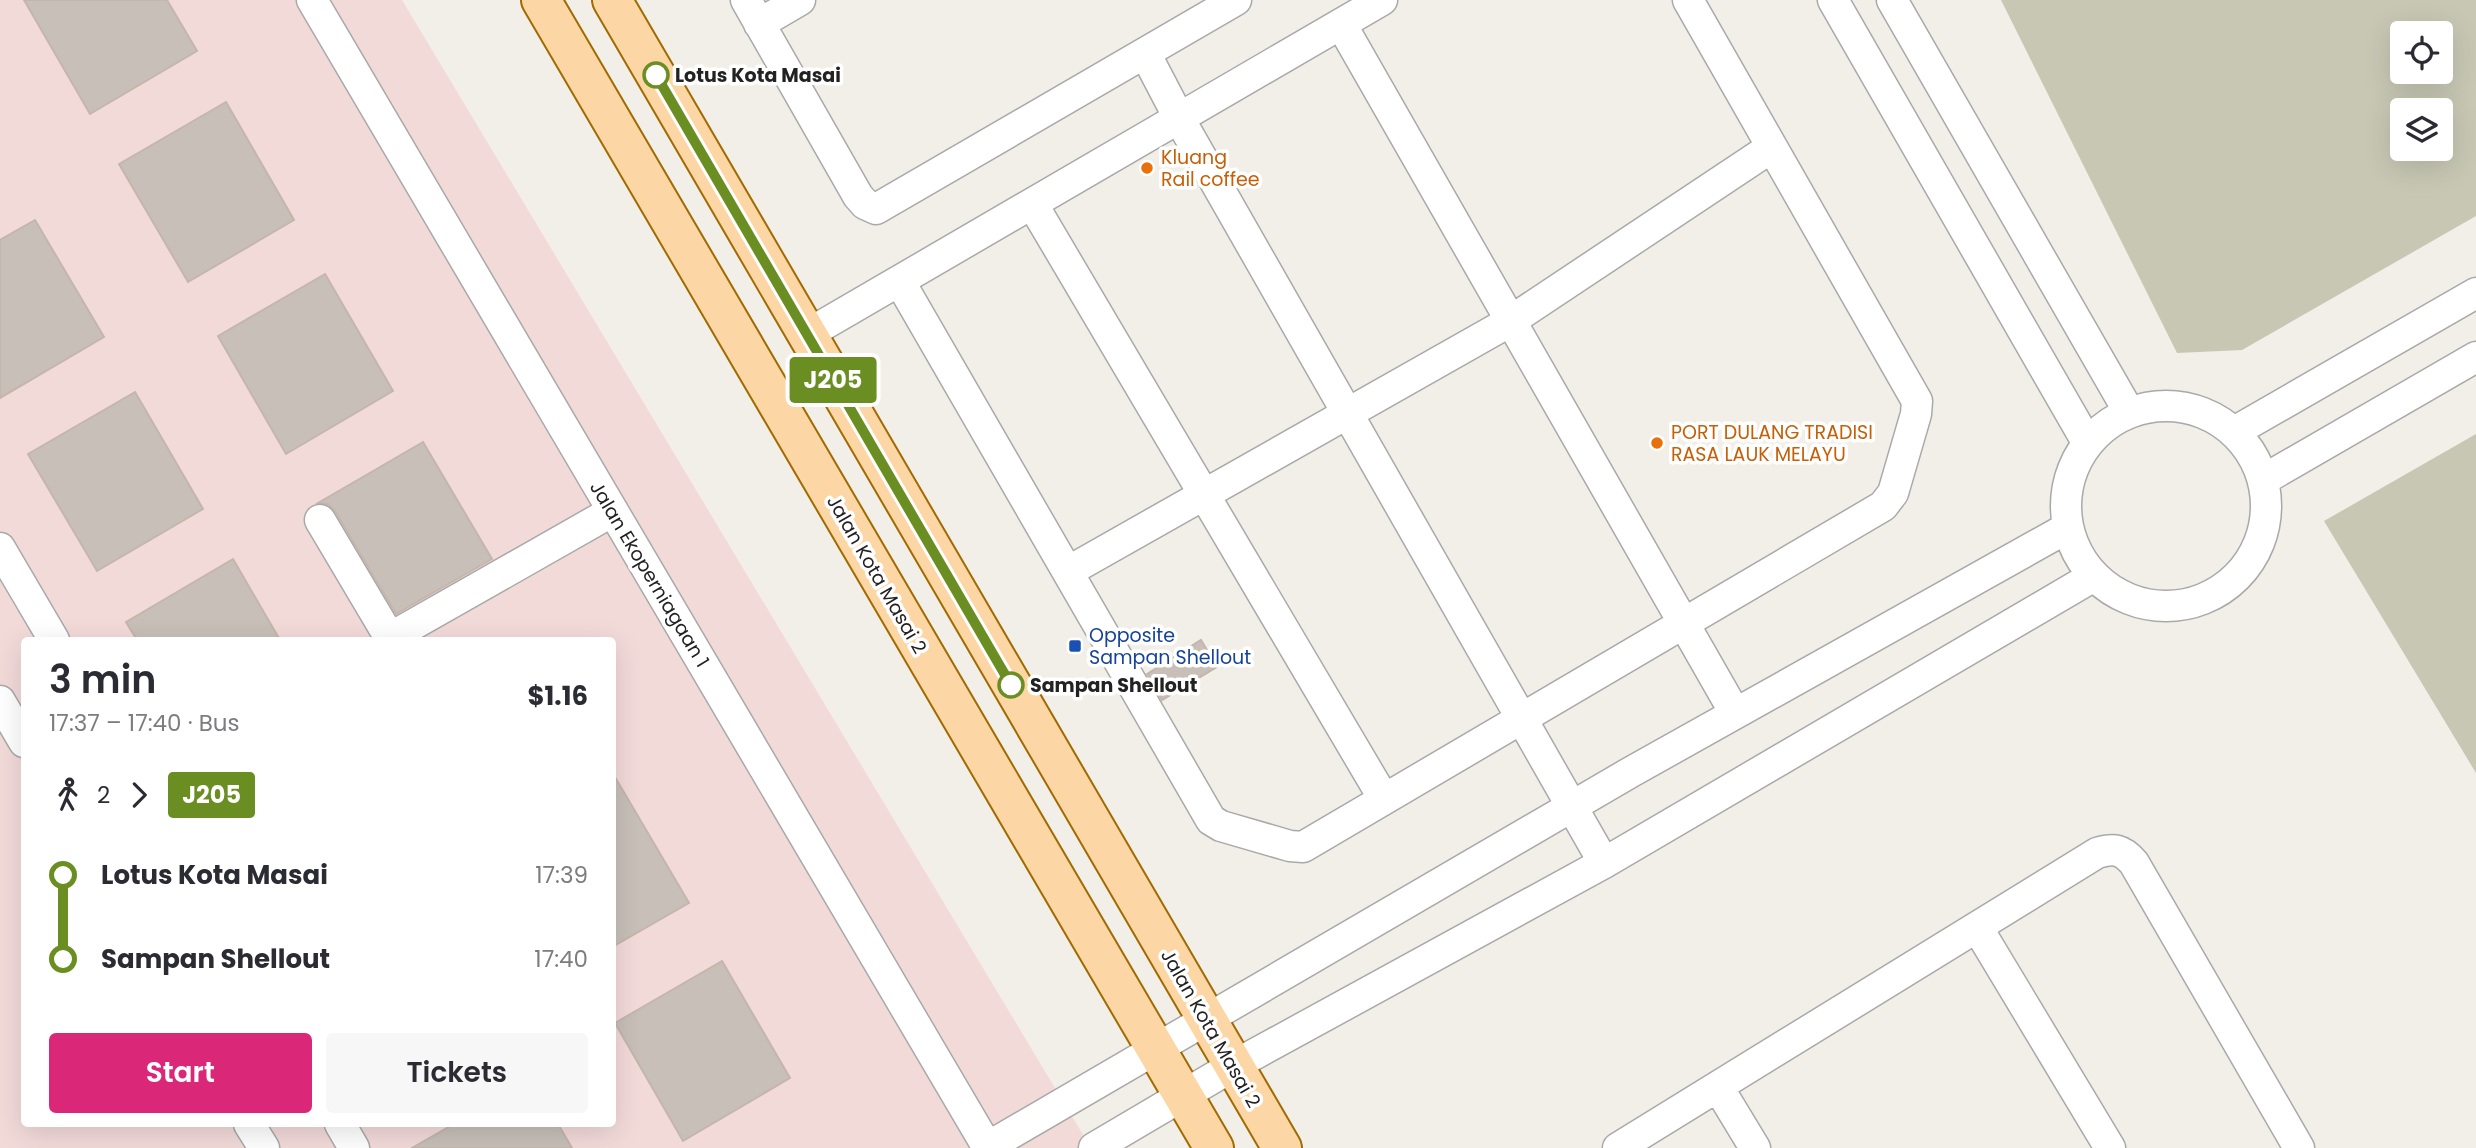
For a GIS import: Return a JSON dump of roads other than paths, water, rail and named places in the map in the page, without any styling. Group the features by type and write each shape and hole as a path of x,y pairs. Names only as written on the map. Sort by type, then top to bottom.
{"main road":[{"name":"Jalan Kota Masai 2","path":"541,0 1214,1148"},
{"name":"Jalan Kota Masai 2","path":"612,0 1282,1148"}],"street":[{"name":"Jalan Ekoperniagaan 1","path":"312,0 987,1148"},
{"path":"800,0 752,12 859,196 865,204 876,209 1236,0"},
{"path":"806,335 1180,120 1382,0"},
{"path":"901,282 1211,820 1221,826 1303,847 1887,503 1893,493 1918,408 1914,395 1688,0"},
{"path":"1833,0 2087,442"},
{"path":"1892,0 2129,412"},
{"path":"1341,24 1735,713"},
{"path":"1145,53 1180,120 1604,863"},
{"path":"1069,570 1509,322 1772,147"},
{"path":"1033,205 1384,799"},
{"path":"2234,432 2476,293"},
{"path":"2263,480 2476,357"},
{"path":"2166,405 2203,413 2234,432 2252,455 2263,480 2266,512 2259,545 2241,573 2216,593 2185,605 2152,606 2120,596 2094,576 2078,554 2067,528 2066,498 2072,468 2087,442 2106,425 2129,412 2166,405"},
{"path":"320,520 387,633 400,632 613,511"},
{"path":"987,1148 1572,806 2067,528"},
{"path":"0,548 52,637"},
{"path":"1094,1148 1233,1066 1604,863 2094,576"},
{"path":"0,701 21,737"},
{"path":"1618,1148 2097,853 2112,849 2124,852 2134,863 2299,1148"},
{"path":"1978,927 2110,1148"},
{"path":"1718,1087 1755,1148"},
{"path":"251,1127 264,1148"},
{"path":"342,1127 354,1148"}],"place":[{"name":"Lotus Kota Masai","path":"656,75"},
{"name":"Kluang Rail coffee","path":"1147,168"},
{"name":"PORT DULANG TRADISI RASA LAUK MELAYU","path":"1657,443"},
{"name":"Opposite Sampan Shellout","path":"1075,646"},
{"name":"Sampan Shellout","path":"1011,685"}]}
